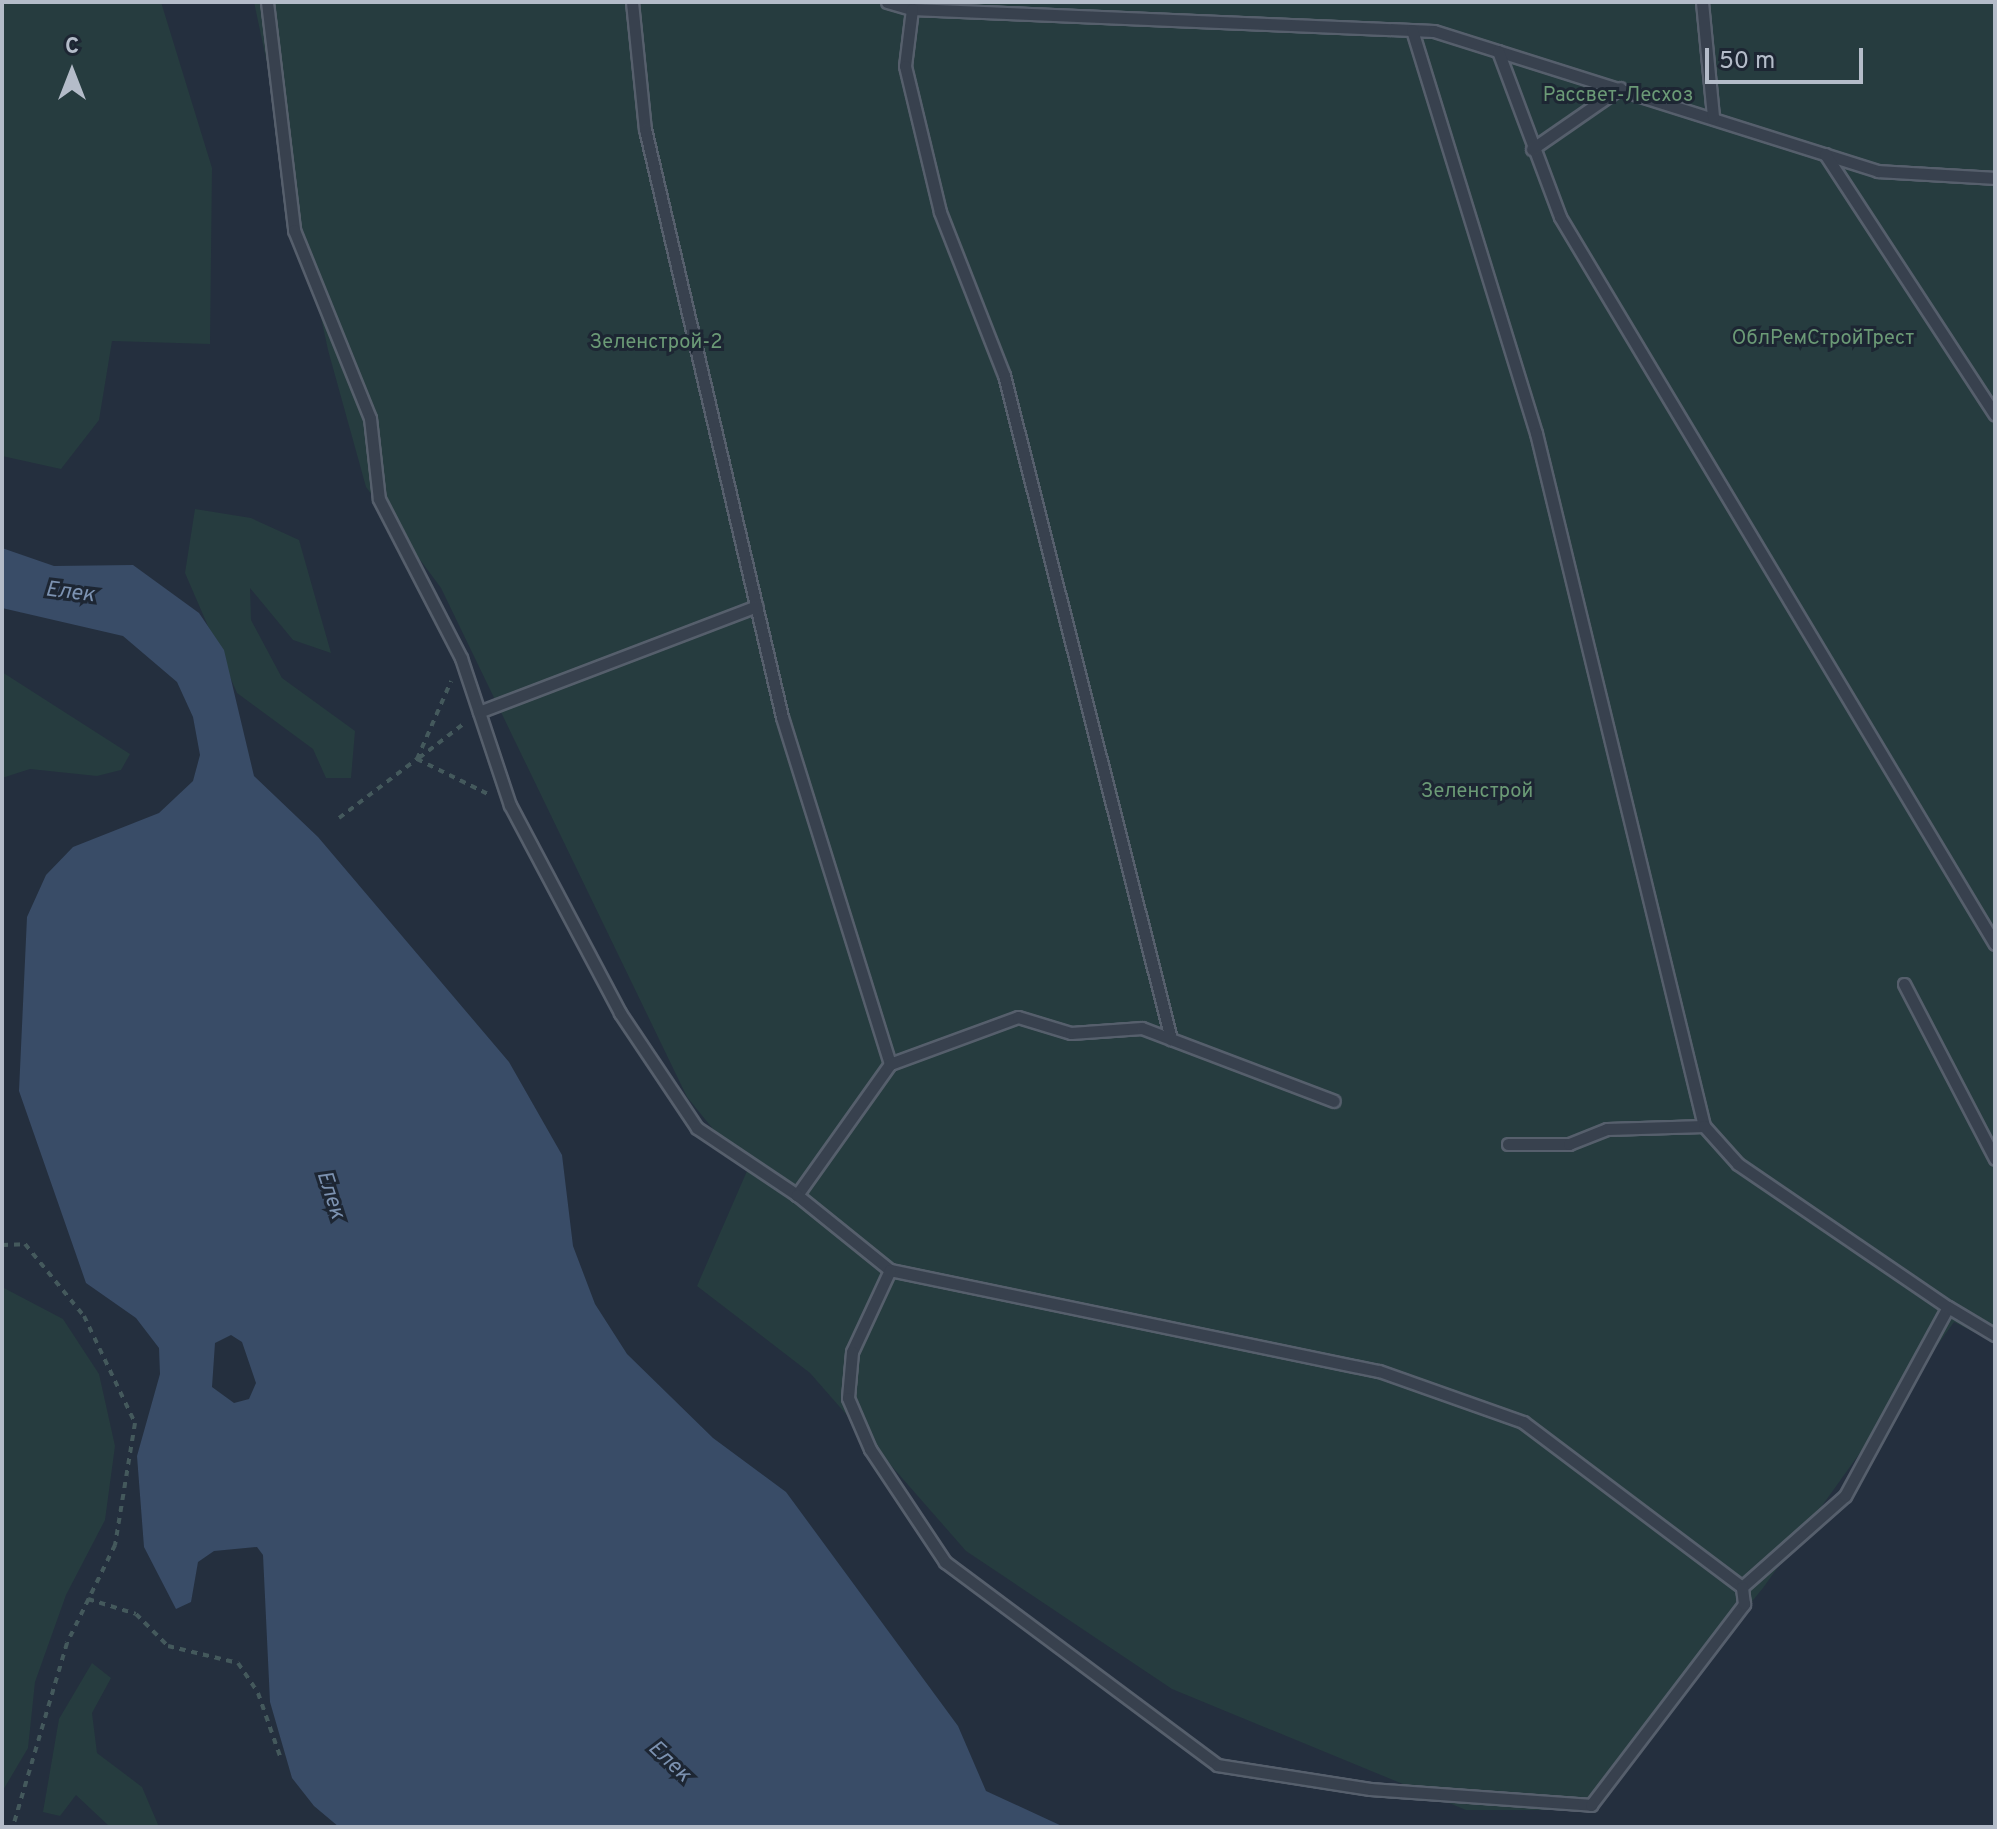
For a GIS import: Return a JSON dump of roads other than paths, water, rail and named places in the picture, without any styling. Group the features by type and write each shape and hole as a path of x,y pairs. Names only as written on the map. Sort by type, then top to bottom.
{"lane":[{"path":"267,2 294,230 370,418 379,499 461,658 510,805 620,1013 697,1128 797,1195 890,1270 1379,1371 1523,1422 1742,1587 1744,1604 1591,1805 1370,1789 1217,1765 945,1562 870,1449 848,1398 852,1352 890,1270"},
{"path":"632,2 645,129 782,717 890,1064"},
{"path":"887,2 912,9 1412,30 1498,51 1878,171 1995,178"},
{"path":"1702,2 1713,117"},
{"path":"912,9 905,66 940,212 1004,375 1171,1039"},
{"path":"1412,30 1536,433 1704,1126 1738,1164 1948,1307 1995,1335"},
{"path":"1498,51 1532,149 1560,217 1995,944"},
{"path":"1532,149 1620,88"},
{"path":"1825,154 1995,415"},
{"path":"479,712 756,606"},
{"path":"1904,984 1995,1159"},
{"path":"797,1195 890,1064 1018,1017 1071,1033 1142,1028 1334,1101"},
{"path":"1508,1144 1569,1144 1607,1129 1704,1126"},
{"path":"1742,1587 1845,1496 1948,1307"}],"water":[{"name":"Елек","path":"2,548 54,566 133,565 199,613 224,650 254,776 318,837 509,1062 562,1155 573,1246 595,1304 627,1354 713,1438 786,1492 958,1726 986,1791 1064,1827 339,1827 314,1806 292,1778 270,1702 263,1555 257,1547 214,1551 198,1562 191,1602 176,1609 144,1547 137,1456 160,1374 159,1348 136,1318 86,1283 19,1091 27,917 46,875 73,847 159,813 193,781 200,755 193,717 177,682 123,636 2,608","holes":["231,1335 242,1342 256,1383 249,1399 234,1403 212,1387 215,1343"]}],"park label":[{"name":"Рассвет-Лесхоз","path":"1618,96"},
{"name":"ОблРемСтройТрест","path":"1823,339"},
{"name":"Зеленстрой-2","path":"656,343"},
{"name":"Зеленстрой","path":"1477,792"}]}
